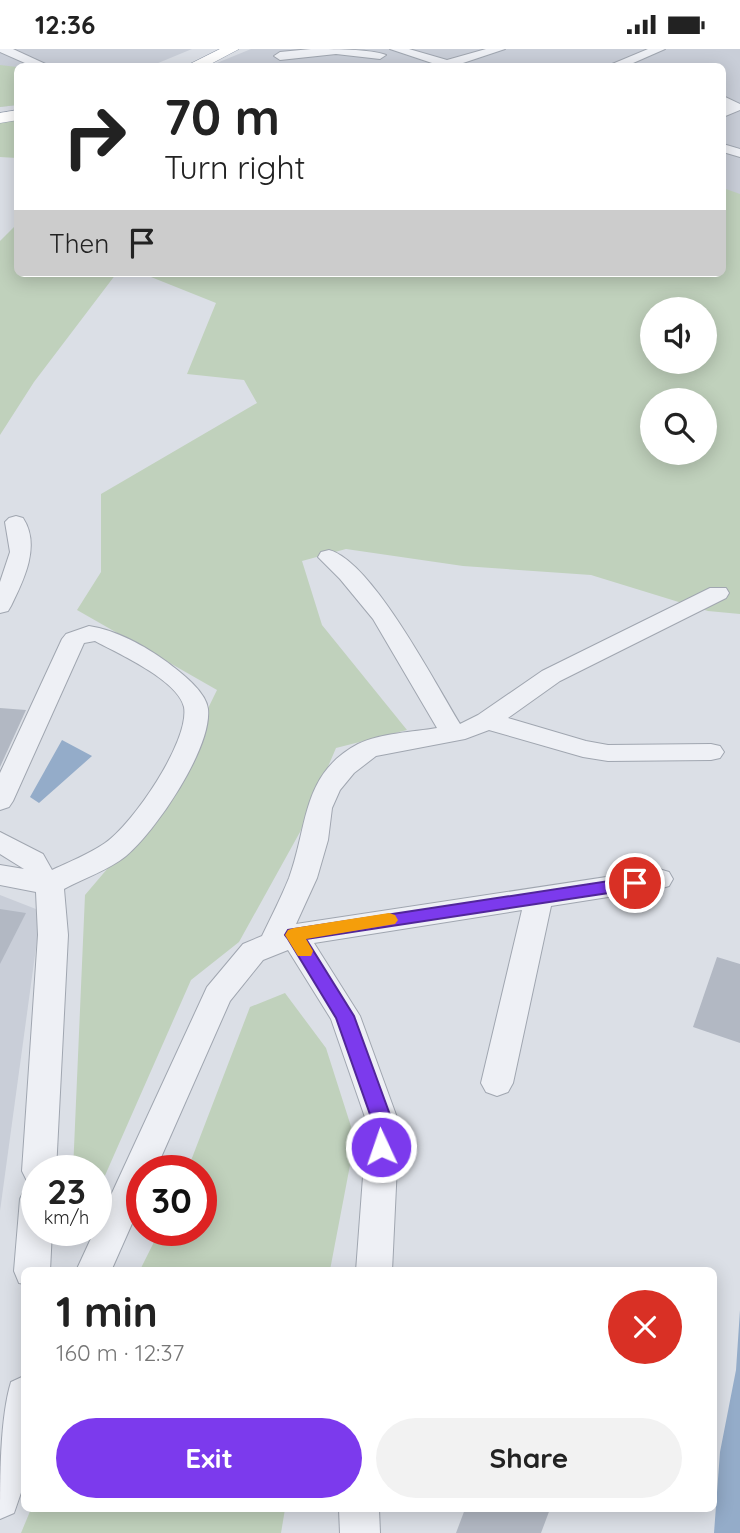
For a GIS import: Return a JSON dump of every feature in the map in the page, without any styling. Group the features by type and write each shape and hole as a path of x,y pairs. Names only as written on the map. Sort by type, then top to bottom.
{"main road":[{"path":"183,63 210,49"},
{"path":"200,63 232,49"}],"street":[{"path":"3,49 36,63"},
{"path":"455,63 499,49"},
{"path":"622,63 659,49"},
{"path":"281,56 336,50 390,51 435,63"},
{"path":"390,51 408,63"},
{"path":"726,102 736,107 726,112"},
{"path":"0,606 21,552 16,522"},
{"path":"329,557 349,572 388,626 453,733"},
{"path":"284,939 314,840 319,808 329,786 345,767 369,750 453,733 487,721 551,676 718,593"},
{"path":"0,801 74,639 79,634 101,635 153,663 181,684 196,707 192,741 148,817 116,850 41,882 0,875"},
{"path":"487,721 521,729 583,750 608,753 711,752"},
{"path":"5,846 33,861 41,882 52,899 53,935 39,1155"},
{"path":"95,1267 218,995 253,952 284,939 659,879"},
{"path":"497,1083 539,897"},
{"path":"284,939 345,1016 383,1123 374,1267"},
{"path":"32,1267 34,1246"},
{"path":"0,1499 21,1426"},
{"path":"359,1512 360,1533"}],"shaded area":[{"path":"0,49 192,49 158,63 14,63 14,105 0,107"},
{"path":"251,49 740,49 740,206 726,213 726,63 217,63"},
{"path":"0,895 41,911 0,1211"}],"green space":[{"path":"0,65 14,67 14,105 0,107"},
{"path":"14,121 14,158 0,157 0,123"},
{"path":"726,189 740,194 740,614 708,611 591,575 463,566 346,549 302,561 322,625 407,730 336,748 300,832 239,942 191,980 112,1160 112,1155 74,1155 85,895 159,808 217,690 77,610 101,572 101,494 257,403 244,380 187,374 216,303 151,277 726,277"},
{"path":"14,227 14,277 114,277 34,382 0,435 0,241"},
{"path":"285,993 326,1048 355,1139 331,1267 142,1267 152,1246 217,1246 217,1155 193,1155 250,1007"},
{"path":"30,1512 284,1512 281,1533 21,1533"}],"water":[{"path":"62,740 92,756 39,803 30,797"},
{"path":"740,1310 740,1533 714,1533 720,1452 736,1370"}],"building":[{"path":"0,708 26,710 0,767"},
{"path":"0,909 26,913 0,964"},
{"path":"717,957 740,964 740,1043 693,1027"},
{"path":"464,1512 549,1512 541,1533 456,1533"}],"slow traffic":[{"path":"304,951 294,935 389,920"}],"route":[{"path":"381,1147 383,1123 345,1016 294,935 635,883"}]}
